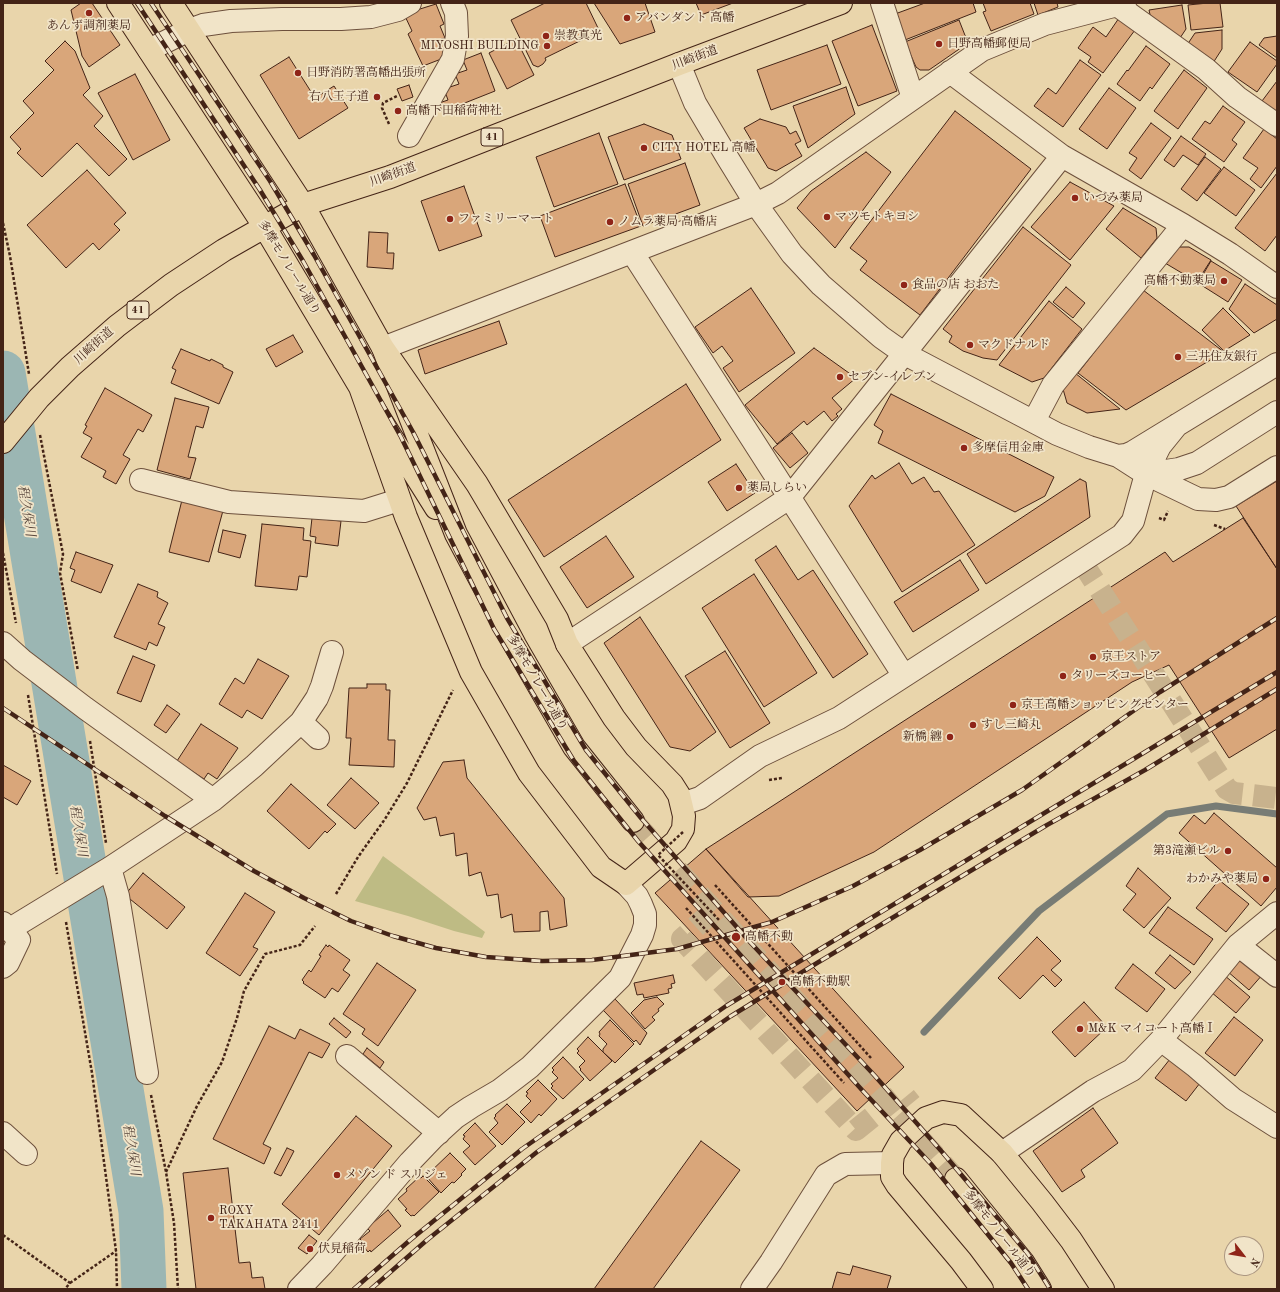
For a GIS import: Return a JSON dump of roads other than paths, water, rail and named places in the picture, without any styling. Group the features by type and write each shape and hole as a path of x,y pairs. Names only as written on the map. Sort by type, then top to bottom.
{"main road":[{"name":"多摩モノレール通り","path":"118,3 264,226 360,387 432,503 456,534"},
{"name":"多摩モノレール通り","path":"171,3 303,205 383,348 456,534 514,645 574,747 632,821"},
{"name":"川崎街道","path":"3,442 39,398 117,326 171,285 224,250 303,205 390,177 679,64 841,3"},
{"path":"360,387 400,500 471,672 530,773 601,866 626,884 676,841 683,829 684,816 679,795 672,784 636,747 614,718 567,644 557,619 477,484 383,348"},
{"path":"982,1289 892,1177 893,1155 901,1141 926,1118 943,1112 961,1115 1002,1154 1071,1240 1103,1289"},
{"name":"多摩モノレール通り","path":"956,1179 1023,1262 1040,1289"}],"street":[{"path":"149,50 189,30 203,25 231,21 371,17 398,10 410,3"},
{"path":"409,136 453,59 457,28 456,13 452,3"},
{"path":"882,3 913,98"},
{"path":"383,348 756,204 778,193 982,50 1045,24 1121,4 1206,69 1237,97 1277,124"},
{"path":"679,64 695,103 756,204 792,254 821,286 881,337 905,354 1057,434 1089,447 1118,456 1146,474 1198,499 1216,500 1229,497 1277,467"},
{"path":"950,72 1062,156 1183,225 1230,254 1277,287"},
{"path":"567,644 789,498 1062,156"},
{"path":"1034,421 1053,384 1183,225"},
{"path":"632,252 904,676"},
{"path":"1118,456 1133,452 1277,364"},
{"path":"1146,474 1179,469 1197,463 1277,412"},
{"path":"1177,425 1176,456 1179,469 1189,482 1200,492 1216,500"},
{"path":"682,804 700,798 760,756 839,718 1122,536 1133,521 1146,474 1160,446 1177,425"},
{"path":"141,480 229,502 364,511 400,500"},
{"path":"3,644 85,708 213,800"},
{"path":"3,967 8,963 19,940 6,926 61,898 110,868 213,800 254,766 301,722 317,698 332,652"},
{"path":"301,722 318,738"},
{"path":"110,868 118,896 147,1073"},
{"path":"298,1289 326,1260 410,1162 439,1133 456,1117 500,1090 530,1067 620,978 646,925 645,914 641,904 626,884"},
{"path":"1002,1154 1093,1091 1132,1070 1162,1040 1238,945 1277,914"},
{"path":"1238,945 1277,976"},
{"path":"1162,1040 1233,1099 1277,1127"},
{"path":"347,1056 439,1133"},
{"path":"3,1132 26,1154"},
{"path":"752,1289 771,1262 826,1175 845,1164 892,1163"}],"waterway":[{"name":"程久保川","path":"3,373 141,1211 144,1289"},
{"path":"924,1032 1039,911 1167,814 1216,806 1277,814"}],"tunnel":[{"path":"1082,562 1227,789 1234,793 1277,798"},
{"path":"633,821 956,1179"},
{"path":"712,912 682,939 856,1130 902,1093 911,1104"}],"railway":[{"path":"137,3 260,190 303,261 401,437 494,629 574,761 638,841 862,1090 931,1164 1011,1263 1028,1289"},
{"path":"151,3 270,181 314,255 413,432 507,618 586,750 641,818 749,941 875,1076 943,1153 1028,1254 1050,1289"},
{"path":"3,708 165,816 254,871 351,921 393,936 436,948 486,957 542,961 592,960 677,949 772,922 853,886 920,850 1022,790 1160,692 1277,618"},
{"path":"354,1289 409,1241 522,1149 726,1006 1277,672"},
{"path":"371,1289 427,1240 537,1152 731,1016 1047,825 1145,770 1277,689"}],"place":[{"name":"あんず調剤薬局","path":"89,13"},
{"name":"アバンダント 高幡","path":"627,18"},
{"name":"崇教真光","path":"546,36"},
{"name":"日野高幡郵便局","path":"939,44"},
{"name":"MIYOSHI BUILDING","path":"547,46"},
{"name":"日野消防署高幡出張所","path":"298,73"},
{"name":"右八王子道","path":"377,97"},
{"name":"高幡下田稲荷神社","path":"398,111"},
{"name":"CITY HOTEL 高幡","path":"644,148"},
{"name":"いづみ薬局","path":"1075,198"},
{"name":"マツモトキヨシ","path":"827,217"},
{"name":"ファミリーマート","path":"450,219"},
{"name":"ノムラ薬局 高幡店","path":"610,222"},
{"name":"高幡不動薬局","path":"1224,281"},
{"name":"食品の店 おおた","path":"904,285"},
{"name":"マクドナルド","path":"970,345"},
{"name":"三井住友銀行","path":"1178,357"},
{"name":"セブン-イレブン","path":"840,377"},
{"name":"多摩信用金庫","path":"964,448"},
{"name":"薬局しらい","path":"739,488"},
{"name":"京王ストア","path":"1093,657"},
{"name":"タリーズコーヒー","path":"1063,676"},
{"name":"京王高幡ショッピングセンター","path":"1013,705"},
{"name":"すし三崎丸","path":"973,725"},
{"name":"新橋 纏","path":"950,737"},
{"name":"第3滝瀬ビル","path":"1228,851"},
{"name":"わかみや薬局","path":"1266,879"},
{"name":"高幡不動","path":"736,937"},
{"name":"高幡不動駅","path":"782,982"},
{"name":"M&K マイコート高幡Ⅰ","path":"1080,1029"},
{"name":"メゾン ド スリジェ","path":"337,1175"},
{"name":"ROXY TAKAHATA 2411","path":"211,1218"},
{"name":"伏見稲荷","path":"310,1249"}]}
